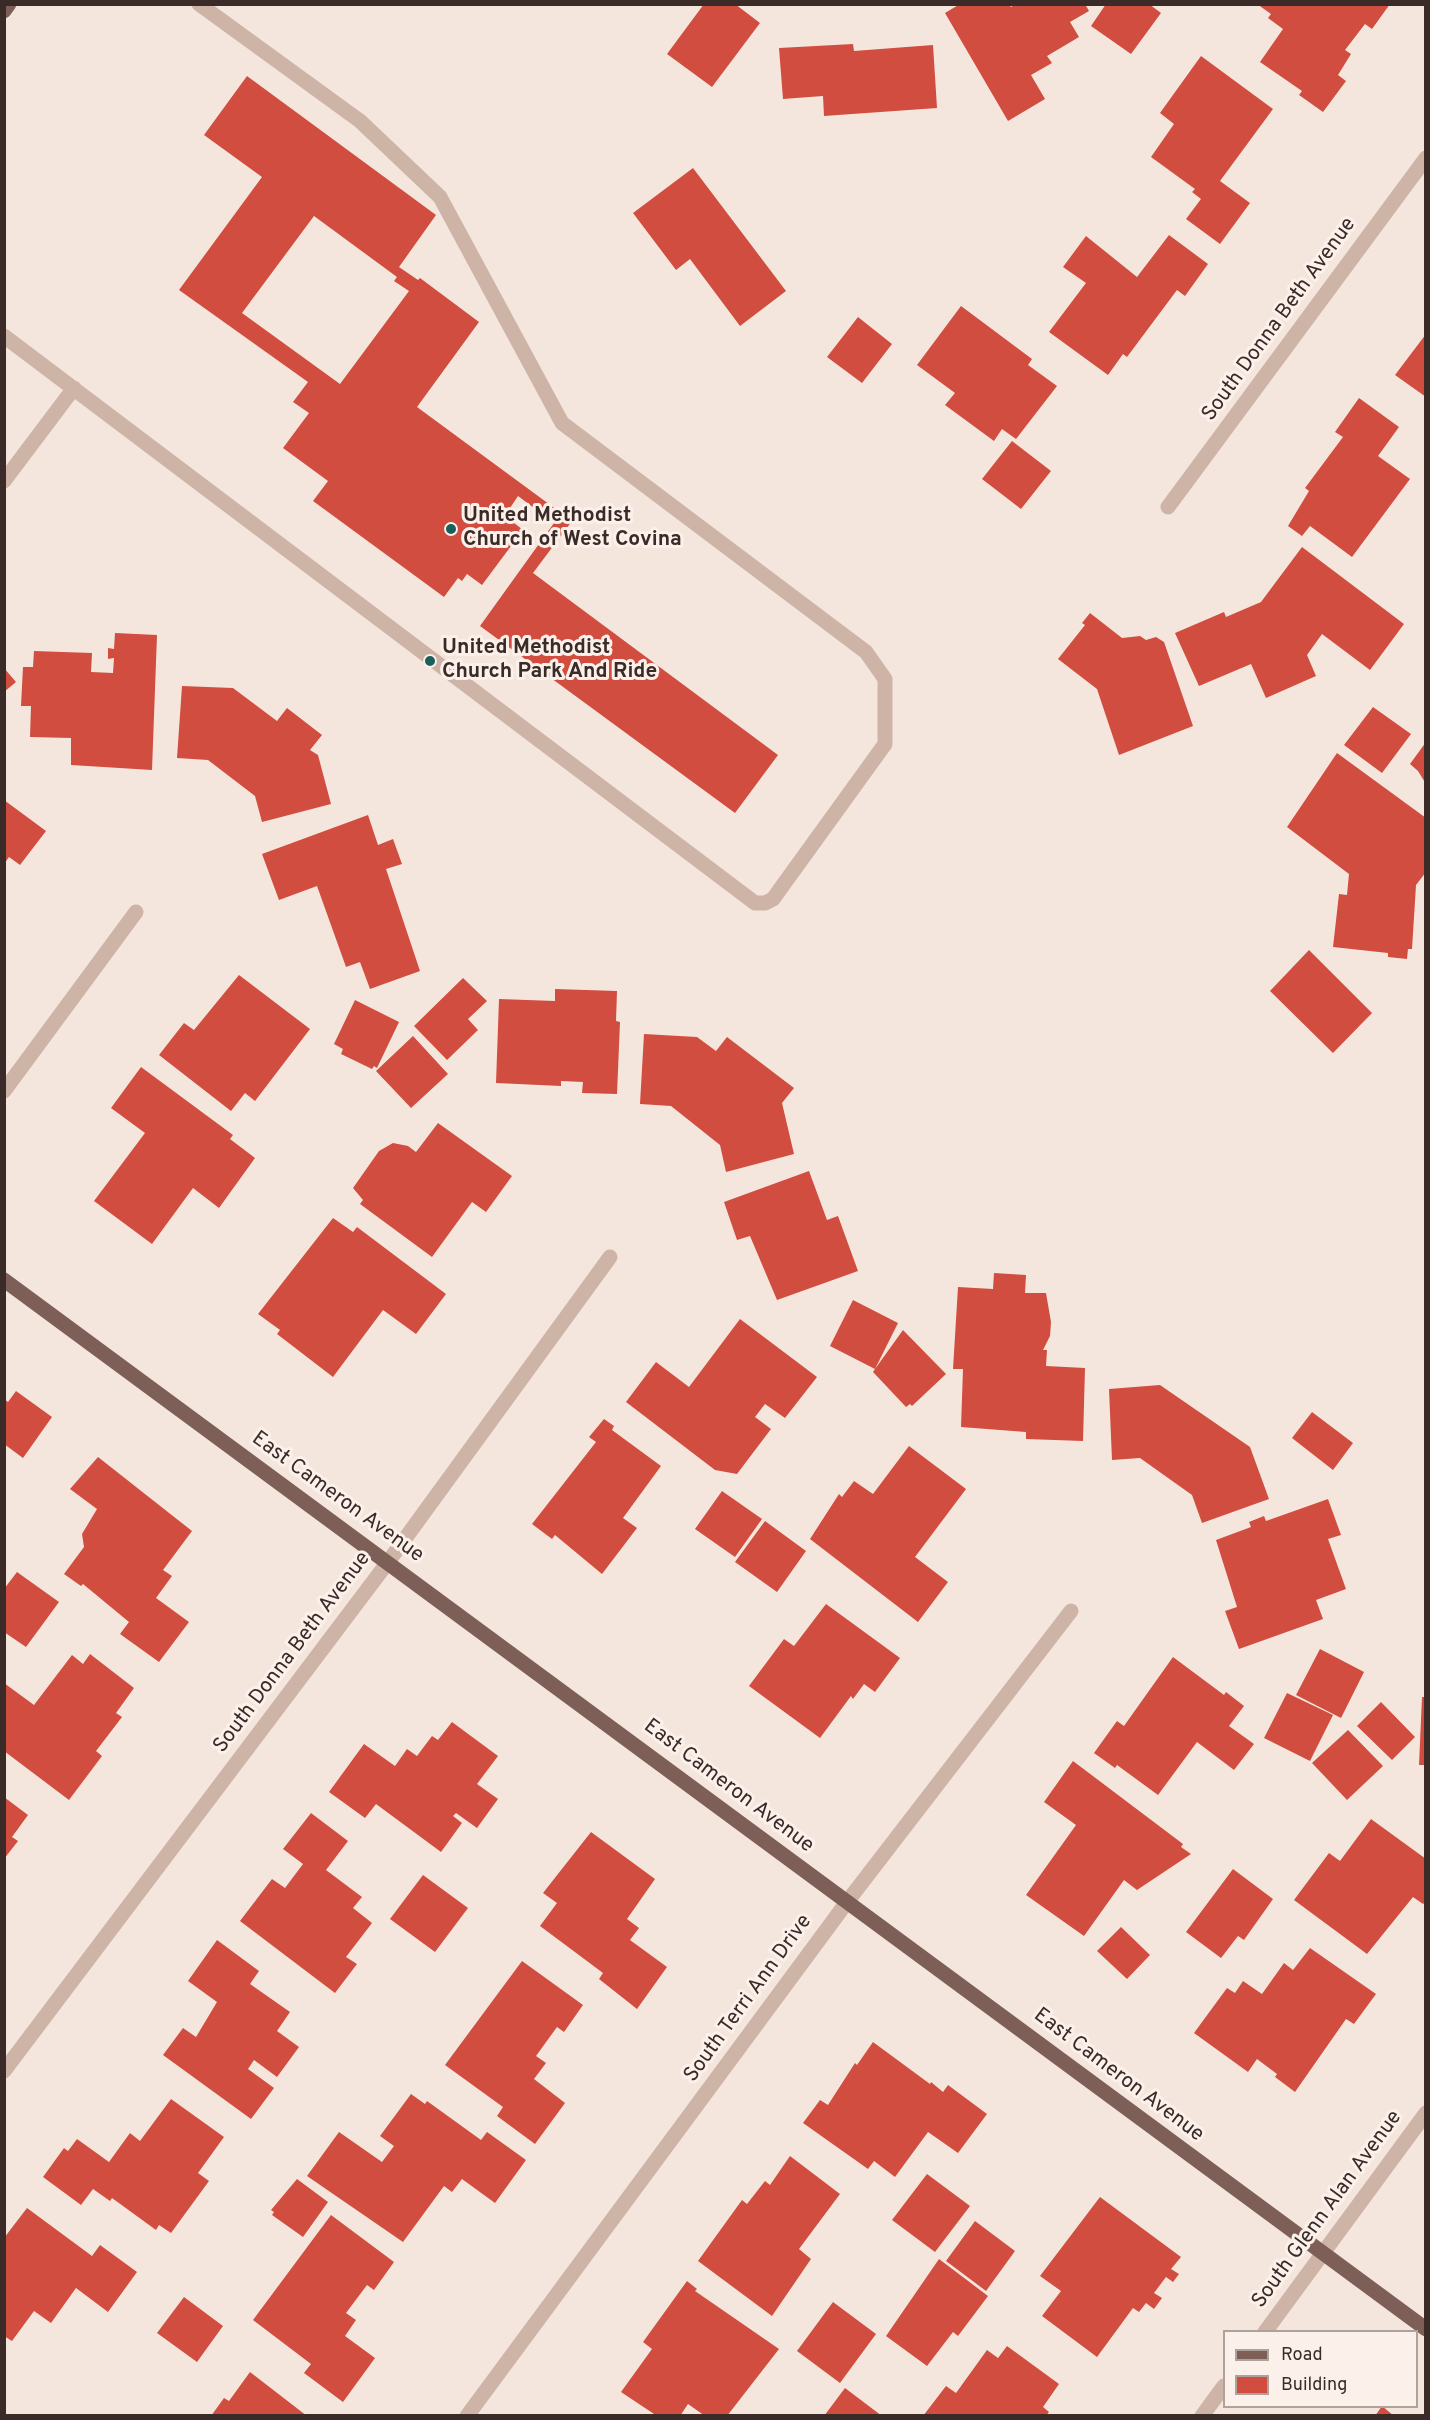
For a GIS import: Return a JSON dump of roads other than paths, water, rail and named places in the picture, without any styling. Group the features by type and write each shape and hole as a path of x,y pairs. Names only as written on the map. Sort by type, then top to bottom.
{"main road":[{"path":"4,11 9,4"},
{"name":"East Cameron Avenue","path":"4,1280 1425,2329"}],"street":[{"path":"4,336 755,903 774,899 885,744 885,679 866,652 562,423 440,196 360,121 199,4"},
{"name":"South Donna Beth Avenue","path":"1168,507 1425,158"},
{"path":"4,482 74,388"},
{"path":"4,1091 135,912"},
{"name":"South Donna Beth Avenue","path":"4,2071 388,1562 610,1257"},
{"name":"South Terri Ann Drive","path":"467,2415 847,1902 1071,1611"},
{"name":"South Glenn Alan Avenue","path":"1266,2330 1425,2113"},
{"path":"1202,2415 1223,2387"}],"place":[{"name":"United Methodist Church of West Covina","path":"451,529"},
{"name":"United Methodist Church Park And Ride","path":"430,661"}]}
